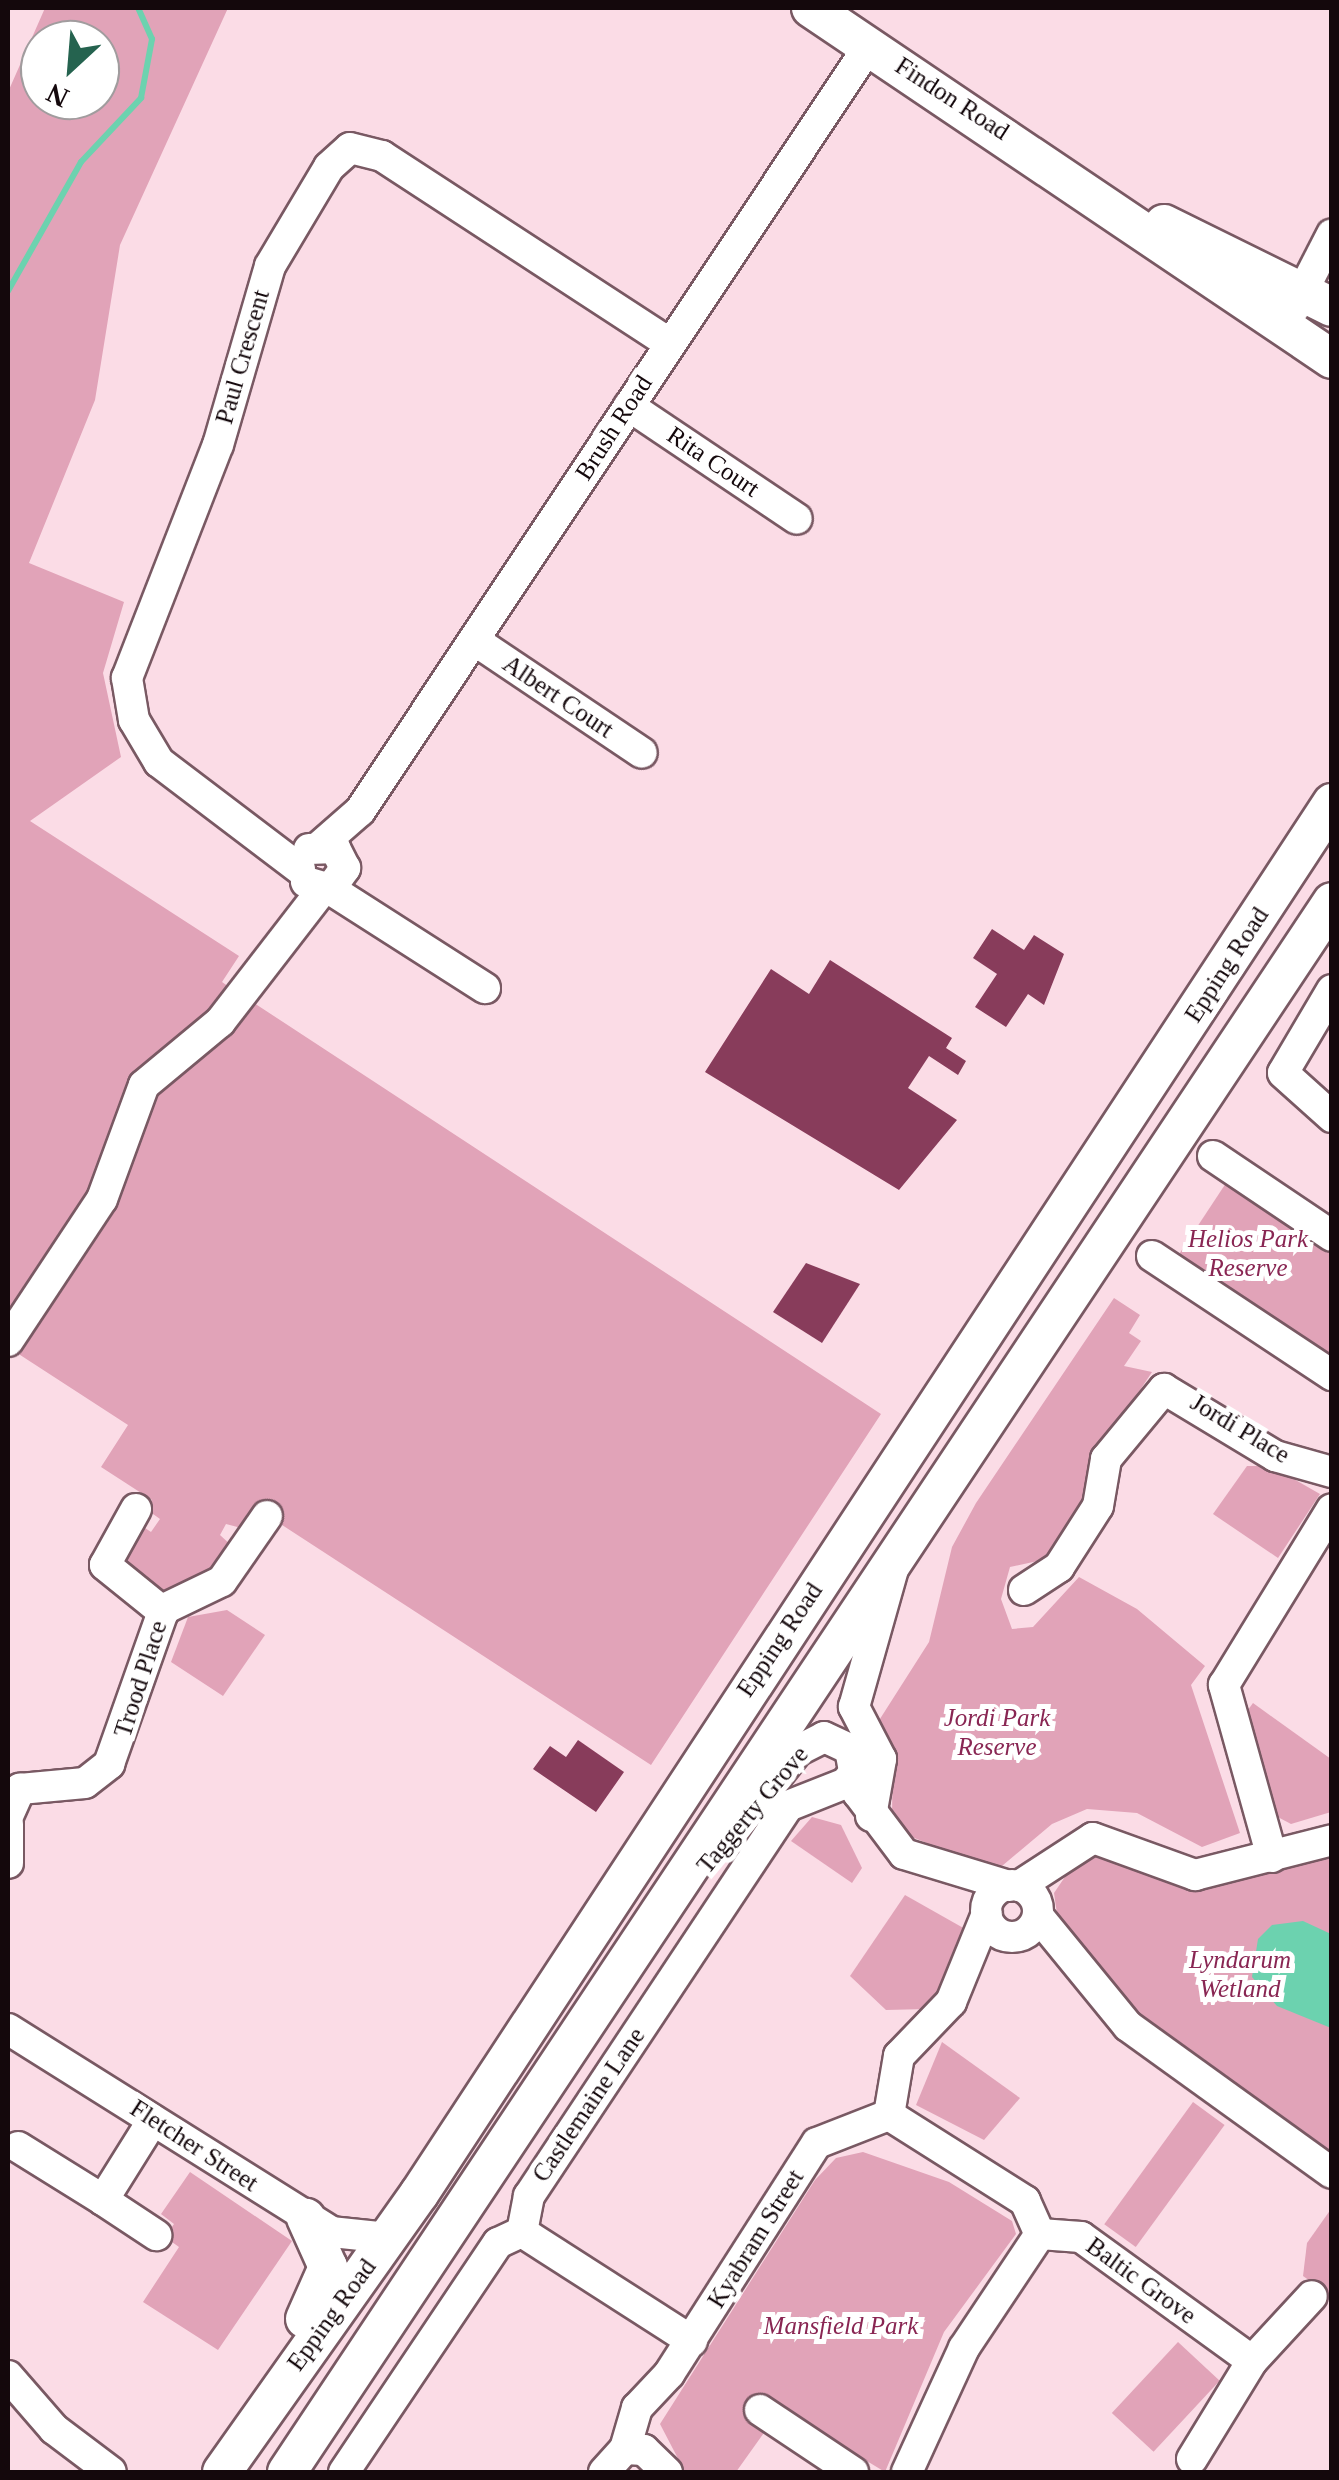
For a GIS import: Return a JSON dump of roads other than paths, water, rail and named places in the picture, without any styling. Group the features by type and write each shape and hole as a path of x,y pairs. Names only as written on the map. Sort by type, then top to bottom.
{"main road":[{"name":"Findon Road","path":"810,8 1093,191 1332,359"},
{"name":"Findon Road","path":"1093,191 1298,286 1332,308"},
{"name":"Epping Road","path":"219,2472 388,2238 1332,804"},
{"name":"Epping Road","path":"287,2472 1332,902"},
{"path":"219,2472 326,2286 328,2267 306,2218"}],"street":[{"name":"Brush Road","path":"8,1341 102,1199 144,1084 220,1022 869,46"},
{"name":"Paul Crescent","path":"486,988 373,913 322,869 259,834 159,762 134,720 127,678 218,445 270,266 340,153 382,156 670,344"},
{"path":"1332,234 1298,286 1296,315 1332,342"},
{"name":"Rita Court","path":"629,406 797,519"},
{"name":"Albert Court","path":"474,640 642,753"},
{"path":"1332,990 1283,1074 1332,1117"},
{"path":"1213,1156 1332,1236"},
{"path":"1152,1256 1332,1375"},
{"name":"Jordi Place","path":"1024,1590 1059,1567 1098,1506 1106,1459 1164,1388 1275,1456 1332,1472"},
{"path":"136,1509 105,1565 162,1612"},
{"path":"1272,1857 1224,1685 1332,1509"},
{"name":"Trood Place","path":"8,1816 20,1790 84,1783 108,1764 162,1612 222,1581 267,1516"},
{"path":"872,1816 880,1759 854,1707 895,1557"},
{"name":"Taggerty Grove","path":"622,1969 798,1750 839,1739 856,1769"},
{"path":"856,1769 872,1816 904,1854 948,1872 1014,1911 1074,1962 1144,2038 1332,2173"},
{"name":"Castlemaine Lane","path":"522,2232 529,2196 774,1828 795,1800 816,1794 856,1769"},
{"path":"816,1794 872,1816"},
{"path":"8,1824 8,1862"},
{"path":"906,2472 964,2348 1040,2234 1025,2201 889,2115 899,2056 1057,1859 1093,1838 1195,1874 1332,1840"},
{"name":"Fletcher Street","path":"8,2029 306,2218 348,2240 388,2238"},
{"name":"Kyabram Street","path":"636,2461 651,2399 818,2144 889,2115"},
{"path":"103,2200 153,2120"},
{"path":"18,2147 156,2235"},
{"path":"344,2472 498,2243 522,2232 692,2341"},
{"name":"Baltic Grove","path":"1040,2234 1081,2237 1252,2361"},
{"path":"1192,2458 1252,2361 1312,2296"},
{"path":"8,2376 54,2429 111,2472"},
{"path":"760,2410 852,2472"},
{"path":"922,2438 924,2472"},
{"path":"604,2472 636,2461 666,2472"}],"waterway":[{"path":"8,291 81,162 141,98 152,39 138,8"}],"park label":[{"name":"Helios Park Reserve","path":"1248,1254"},
{"name":"Jordi Park Reserve","path":"997,1734"},
{"name":"Lyndarum Wetland","path":"1240,1976"},
{"name":"Mansfield Park","path":"841,2326"}]}
